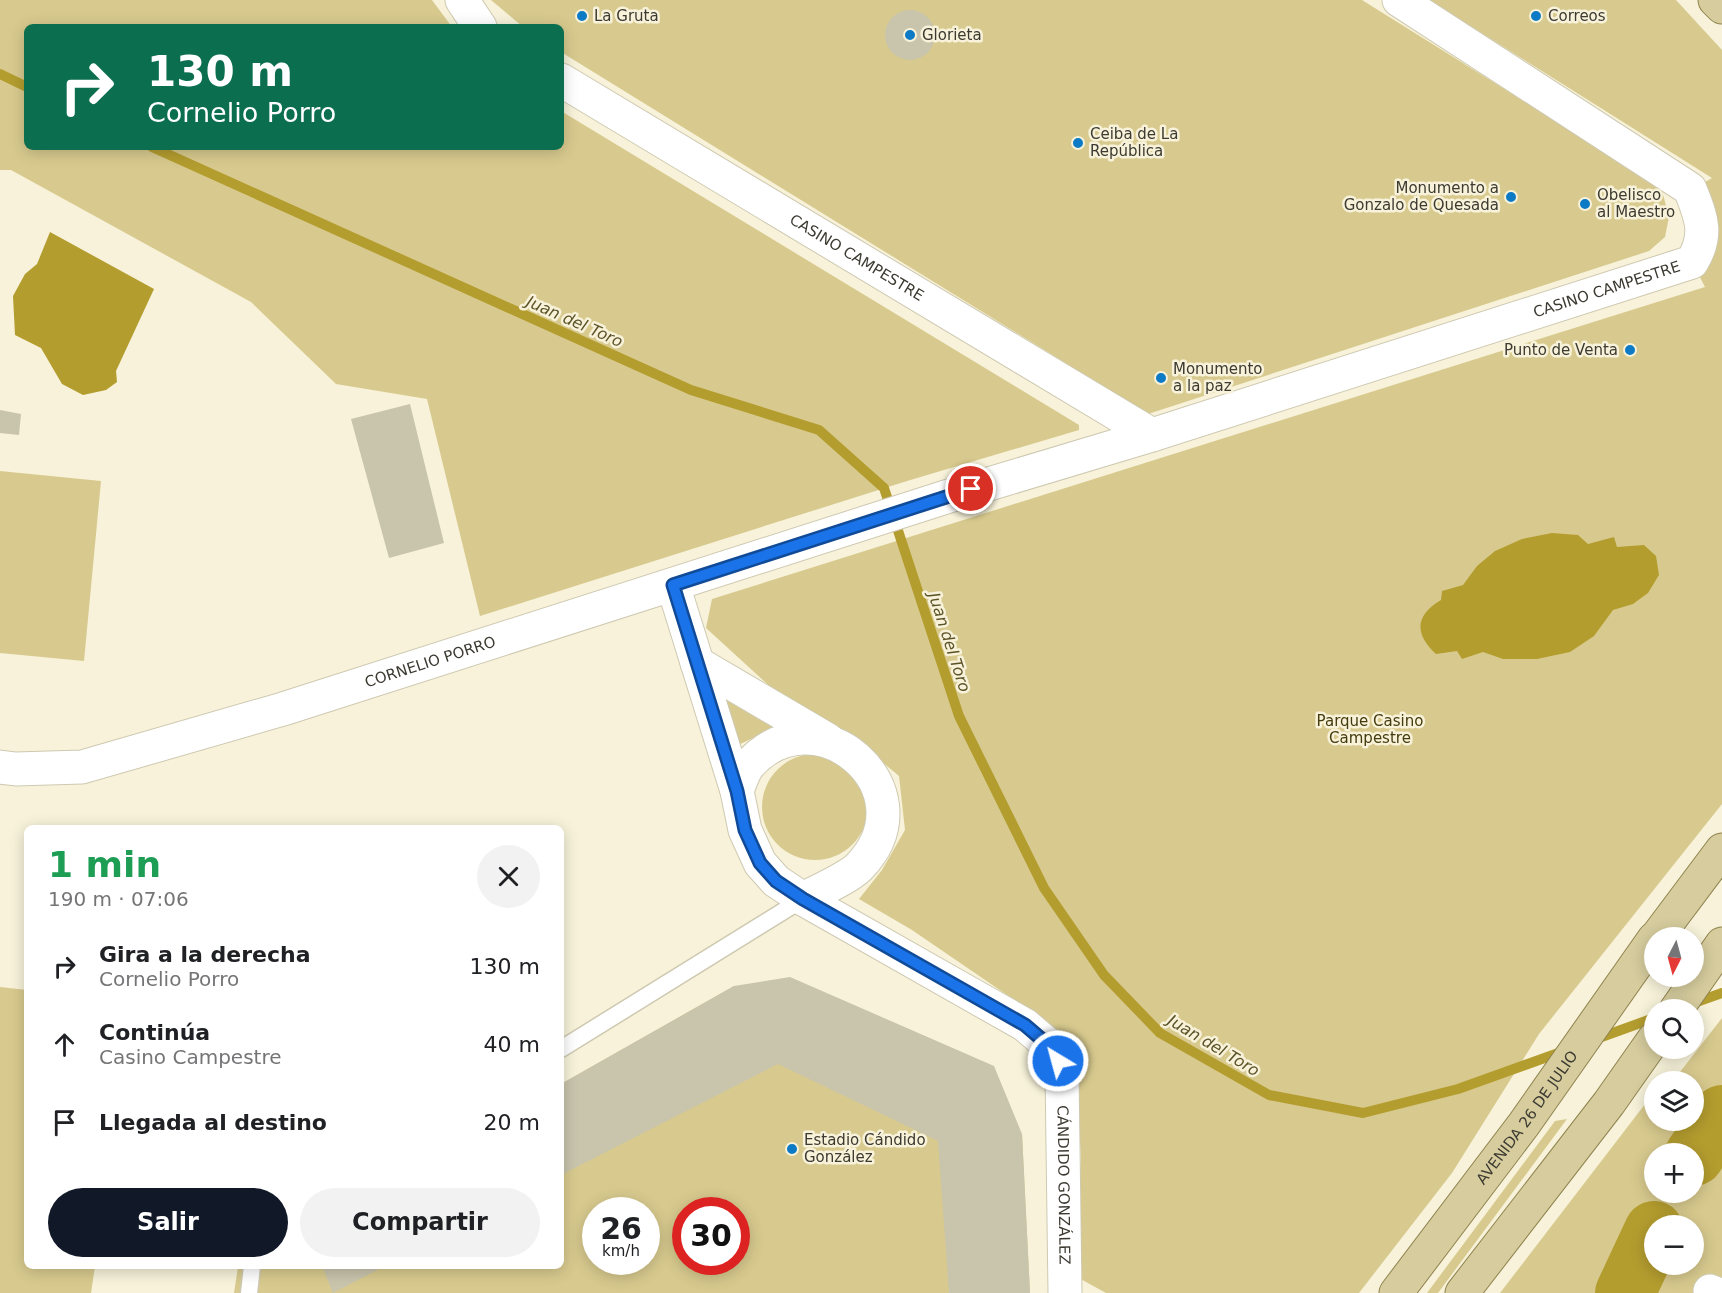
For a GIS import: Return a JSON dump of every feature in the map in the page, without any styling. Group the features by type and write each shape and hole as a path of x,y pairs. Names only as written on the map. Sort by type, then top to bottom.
{"main road":[{"path":"1715,0 1722,7"},
{"name":"AVENIDA 26 DE JULIO","path":"1663,927 1722,850"},
{"path":"1684,999 1722,944"},
{"name":"AVENIDA 26 DE JULIO","path":"1396,1293 1524,1124 1644,954"},
{"path":"1462,1293 1609,1103 1644,1054"}],"street":[{"path":"462,0 478,24"},
{"name":"CASINO CAMPESTRE","path":"855,526 1152,435 1692,262 1700,248 1703,230 1690,189 1399,0"},
{"name":"CASINO CAMPESTRE","path":"564,82 1152,435"},
{"name":"CORNELIO PORRO","path":"0,766 16,769 82,767 283,709 855,526"},
{"name":"CÁNDIDO GONZÁLEZ","path":"673,585 737,791 745,830 760,863 776,881 803,899 1025,1025 1053,1049 1062,1073 1065,1293"},
{"path":"697,663 856,756 873,775 882,799 882,825 873,849 857,869 803,899"},
{"path":"737,791 746,768 764,752 785,741 808,737 836,745"}],"lane":[{"path":"564,1047 803,899"},
{"path":"249,1293 252,1269"}],"green space":[{"path":"0,0 432,0 450,24 24,24 24,150 564,150 564,113 1079,425 1079,430 907,481 480,616 427,399 336,384 251,302 11,170 0,170"},
{"path":"491,0 1362,0 1661,187 1669,217 1665,237 1649,251 1148,414 564,54 564,24 519,24"},
{"name":"Parque Casino Campestre","path":"1429,0 1676,0 1722,50 1722,804 1539,1034 1452,1173 1359,1293 1106,1293 1077,1277 1081,1156 1073,1040 912,930 859,899 882,870 905,830 899,776 857,741 776,692 706,628 712,599 1705,287 1692,262 1690,191 1712,178"},
{"path":"0,471 101,481 84,661 0,653"},
{"path":"721,697 774,728 734,747"},
{"path":"815,754 835,758 852,770 864,787 868,807 864,827 852,844 835,856 815,860 795,856 778,844 766,827 762,807 766,787 778,770 795,758"},
{"name":"Estadio Cándido González","path":"734,986 1022,1134 1030,1293 234,1293 238,1269 564,1269 564,1082"},
{"path":"0,987 24,990 24,1269 95,1269 91,1293 0,1293"},
{"path":"1722,1018 1722,1279 1714,1293 1500,1293 1644,1105 1644,1131 1704,1131 1704,1071 1681,1071 1690,1059 1704,1059 1704,1041"},
{"path":"1567,1119 1438,1293 1427,1293 1555,1121"}],"shaded area":[{"path":"50,232 154,289 116,371 117,382 106,390 83,395 62,384 41,348 15,335 13,296 25,274 37,264"},
{"path":"1552,533 1578,535 1588,544 1614,537 1617,547 1644,545 1656,556 1659,575 1648,593 1633,604 1613,610 1594,636 1570,652 1537,659 1503,659 1483,652 1462,659 1457,651 1436,654 1429,647 1421,632 1422,618 1432,606 1441,600 1442,591 1463,585 1477,566 1495,551 1522,539"}],"building":[{"name":"Glorieta","path":"905,10 915,10 928,17 935,30 935,40 928,53 915,60 905,60 896,56 889,49 885,40 885,30 889,21 896,14"},
{"path":"410,404 444,543 389,558 351,419"},
{"path":"0,410 21,414 19,435 0,433"},
{"path":"790,977 994,1066 1022,1134 1030,1293 949,1293 938,1141 778,1064 564,1173 564,1082 734,986"},
{"path":"323,1269 379,1269 333,1293"}],"waterway":[{"name":"Juan del Toro","path":"0,74 24,86"},
{"name":"Juan del Toro","path":"159,150 691,390 819,430 884,488 959,716 1044,888 1104,975 1160,1033 1269,1095 1363,1113 1458,1089 1564,1051"},
{"name":"Juan del Toro","path":"1704,999 1722,993"},
{"name":"Juan del Toro","path":"1596,1039 1644,1022"},
{"path":"1703,1143 1722,1115"},
{"path":"1625,1293 1644,1252"}],"place":[{"name":"La Gruta","path":"582,16"},
{"name":"Correos","path":"1536,16"},
{"name":"Glorieta","path":"910,35"},
{"name":"Ceiba de La República","path":"1078,143"},
{"name":"Monumento a Gonzalo de Quesada","path":"1511,197"},
{"name":"Obelisco al Maestro","path":"1585,204"},
{"name":"Punto de Venta","path":"1630,350"},
{"name":"Monumento a la paz","path":"1161,378"},
{"name":"Estadio Cándido González","path":"792,1149"}],"route":[{"path":"971,489 673,585 737,791 745,830 760,863 776,881 803,899 1025,1025 1053,1049 1058,1061"}]}
